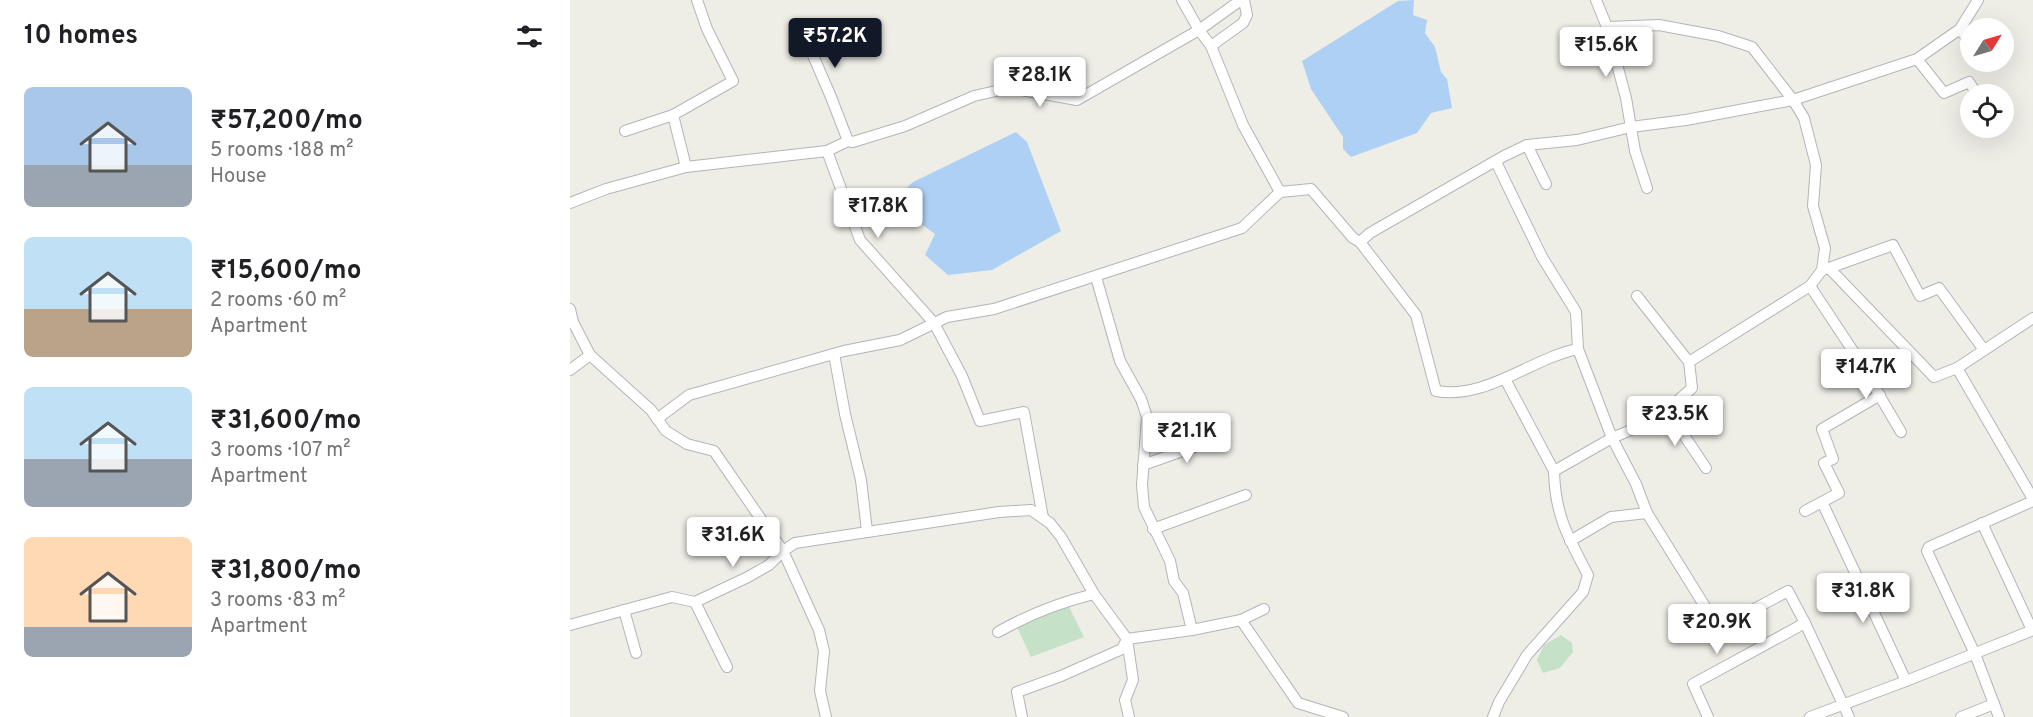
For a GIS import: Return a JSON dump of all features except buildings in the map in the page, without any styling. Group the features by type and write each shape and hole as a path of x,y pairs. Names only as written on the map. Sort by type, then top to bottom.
{"street":[{"path":"625,131 673,114 733,81 706,28 697,0"},
{"path":"1182,0 1211,46 1243,125 1280,192"},
{"path":"570,203 606,189 686,167 826,151 848,141 853,142 905,126 974,96 1009,88 1077,100 1199,30 1242,0 1247,15 1243,23 1211,46"},
{"path":"1596,0 1607,27 1626,98 1635,151 1647,188"},
{"path":"1967,18 1978,0"},
{"path":"1607,27 1659,25 1718,36 1752,47 1804,118 1816,165 1813,206 1824,248 1826,269 1934,377 1957,368 2033,318"},
{"path":"1360,242 1370,233 1527,145 1577,140 1631,127 1686,120 1793,100 1917,59 1960,29"},
{"path":"812,53 848,141"},
{"path":"1917,59 1944,93 1960,86"},
{"path":"673,114 686,167"},
{"path":"1527,145 1546,184"},
{"path":"826,151 860,240 934,323 962,376 980,421 1024,412 1042,518"},
{"path":"1496,162 1542,257 1576,312 1578,350 1612,438 1636,484 1647,513 1709,613 1732,621 1788,591 1849,717"},
{"path":"657,419 688,395 834,354 900,340 947,317 994,309 1242,228 1280,192 1311,189 1353,238 1360,242 1416,315 1436,390 1451,393 1505,379 1562,352 1578,350"},
{"path":"1689,362 1810,286 1826,269 1893,245 1920,296 1939,288 1984,350"},
{"path":"1096,277 1120,361 1141,399 1147,417 1142,485 1144,507 1170,561 1174,581 1183,593 1192,630"},
{"path":"1810,286 1901,432"},
{"path":"1554,471 1612,438 1657,419 1692,388 1689,362 1637,296"},
{"path":"570,309 573,322 590,355 651,410 666,431 687,444 714,451 783,551 819,630 824,651 820,691 825,717"},
{"path":"834,354 861,480 867,531"},
{"path":"570,370 590,355"},
{"path":"1957,368 2033,500 1929,547 1927,551 1975,654 1999,717"},
{"path":"1493,717 1498,702 1527,655 1583,592 1588,575 1560,519 1554,490 1554,471 1505,379"},
{"path":"1805,511 1839,493 1824,464 1833,459 1822,429 1880,395"},
{"path":"1667,410 1706,468"},
{"path":"1143,465 1222,437"},
{"path":"1153,529 1246,495"},
{"path":"1822,502 1906,681"},
{"path":"570,625 672,597 694,602 769,565 795,543 999,512 1031,510 1050,523 1061,537 1095,594 1127,639 1133,680 1125,700 1129,717"},
{"path":"1570,541 1611,517 1647,513"},
{"path":"1810,717 2032,630 1982,523"},
{"path":"998,632 1068,600 1095,594"},
{"path":"694,602 727,667"},
{"path":"1127,639 1192,630 1240,620 1264,609"},
{"path":"624,610 636,653"},
{"path":"1240,620 1298,703 1343,717"},
{"path":"1707,717 1693,684 1805,622"},
{"path":"1022,717 1017,692 1061,676 1122,649 1127,639"},
{"path":"1961,717 1994,704"}],"green space":[{"path":"1068,605 1084,637 1031,657 1017,627"},
{"path":"1561,635 1572,643 1573,652 1560,668 1543,673 1537,660 1544,645"}],"water":[{"path":"1414,0 1413,15 1427,20 1425,33 1435,47 1441,72 1447,79 1452,108 1431,113 1417,133 1351,157 1343,149 1343,137 1311,89 1302,61 1398,1"},
{"path":"1016,132 1027,142 1061,231 992,270 948,275 925,255 935,234 920,223 896,197 913,182"}]}
